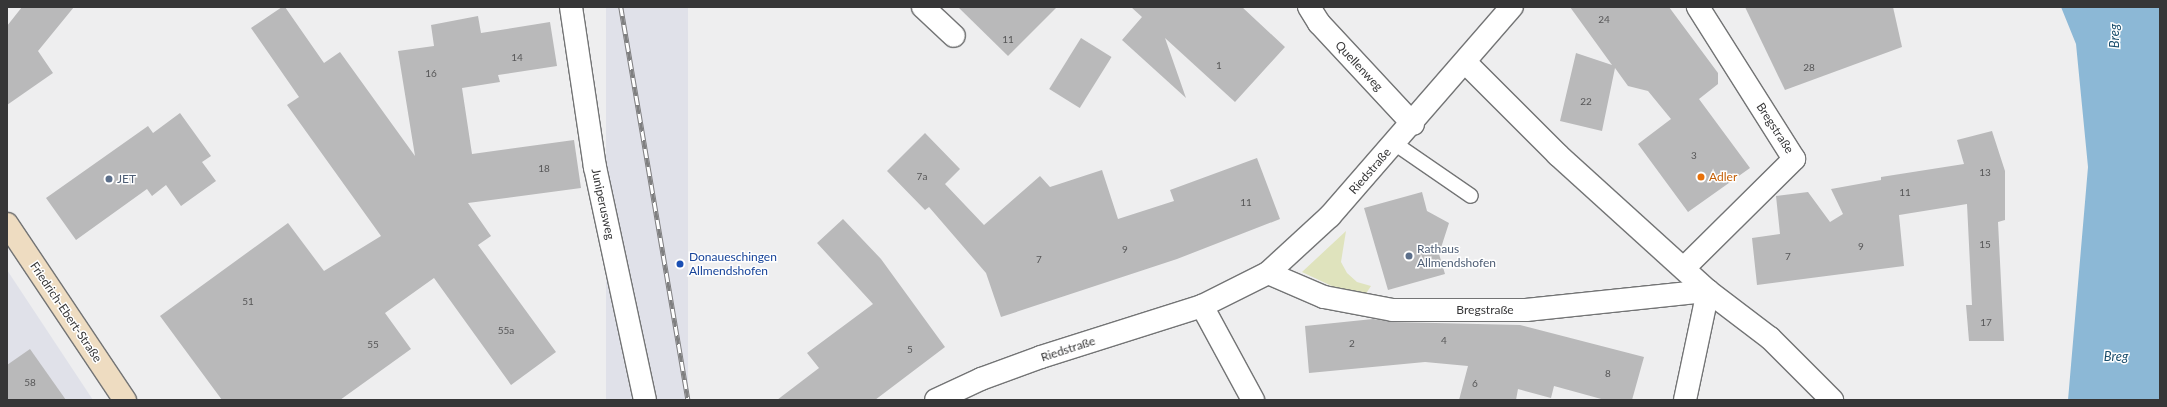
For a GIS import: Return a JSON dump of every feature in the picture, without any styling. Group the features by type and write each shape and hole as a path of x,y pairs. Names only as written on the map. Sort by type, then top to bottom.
{"main road":[{"name":"Friedrich-Ebert-Straße","path":"7,224 124,400"}],"street":[{"name":"Juniperusweg","path":"571,7 595,167 645,400"},
{"path":"923,7 954,36"},
{"name":"Quellenweg","path":"1309,7 1319,23 1413,124"},
{"name":"Riedstraße","path":"936,400 981,379 1041,357 1202,306 1268,273 1330,216 1413,124 1512,7"},
{"name":"Bregstraße","path":"1684,268 1794,159 1698,7"},
{"path":"1465,62 1558,155 1708,291 1770,338 1832,400"},
{"name":"Bregstraße","path":"1268,273 1324,297 1393,310 1526,310 1708,291"},
{"path":"1685,400 1708,291"},
{"path":"1202,306 1253,400"}],"lane":[{"path":"1394,144 1471,196"}],"shaded area":[{"path":"606,7 688,7 688,400 606,400"},
{"path":"7,270 93,400 7,400"}],"green space":[{"path":"1346,231 1341,262 1347,273 1357,282 1371,286 1365,295 1336,288 1302,272"}],"water":[{"name":"Breg","path":"2061,7 2160,7 2160,400 2068,400 2088,167 2076,44"}],"building":[{"path":"22,7 74,7 38,51 53,73 7,105 7,26"},
{"path":"282,7 285,7 324,63 340,52 415,156 398,51 434,46 431,25 478,16 481,33 550,22 557,66 498,75 500,82 462,88 472,154 574,140 581,188 468,203 491,236 478,245 556,352 511,385 434,278 385,313 411,349 340,400 222,400 160,316 288,223 324,271 381,236 287,105 299,97 251,28"},
{"path":"958,7 1057,7 1008,56"},
{"path":"1131,7 1242,7 1285,47 1235,102 1165,38 1186,98 1122,40 1142,17"},
{"path":"1570,7 1669,7 1718,73 1718,84 1699,99 1750,168 1688,212 1638,144 1671,119 1648,91 1628,86 1615,68 1602,131 1560,121 1576,53 1612,65"},
{"path":"1745,7 1893,7 1902,47 1785,90"},
{"path":"1081,38 1112,57 1080,108 1049,89"},
{"path":"180,113 211,156 202,162 216,181 181,206 166,185 152,196 147,189 76,240 46,198 148,126 153,133"},
{"path":"1992,131 2005,171 2005,220 1998,222 2004,341 1969,341 1966,305 1972,305 1967,204 1899,215 1904,266 1757,285 1752,238 1780,234 1776,196 1808,192 1830,222 1843,214 1831,189 1881,180 1881,177 1964,164 1957,140"},
{"path":"925,133 960,169 945,184 984,225 1040,176 1050,187 1102,170 1118,219 1174,201 1170,190 1257,158 1280,219 1177,259 1001,317 986,273 929,207 925,210 887,171"},
{"name":"Rathaus Allmendshofen","path":"1422,192 1427,211 1449,223 1439,254 1445,274 1388,290 1364,208"},
{"path":"843,219 881,259 945,347 875,400 777,400 819,368 807,353 873,304 817,243"},
{"path":"1373,319 1393,322 1520,325 1644,357 1632,400 1605,400 1554,386 1551,398 1518,389 1516,400 1459,400 1468,366 1425,362 1309,373 1305,326"},
{"path":"30,349 66,400 7,400 7,365"}],"railway":[{"path":"621,7 688,400"}],"place":[{"name":"Adler","path":"1701,177"},
{"name":"JET","path":"109,179"},
{"name":"Rathaus Allmendshofen","path":"1409,256"},
{"name":"Donaueschingen Allmendshofen","path":"680,264"}]}
